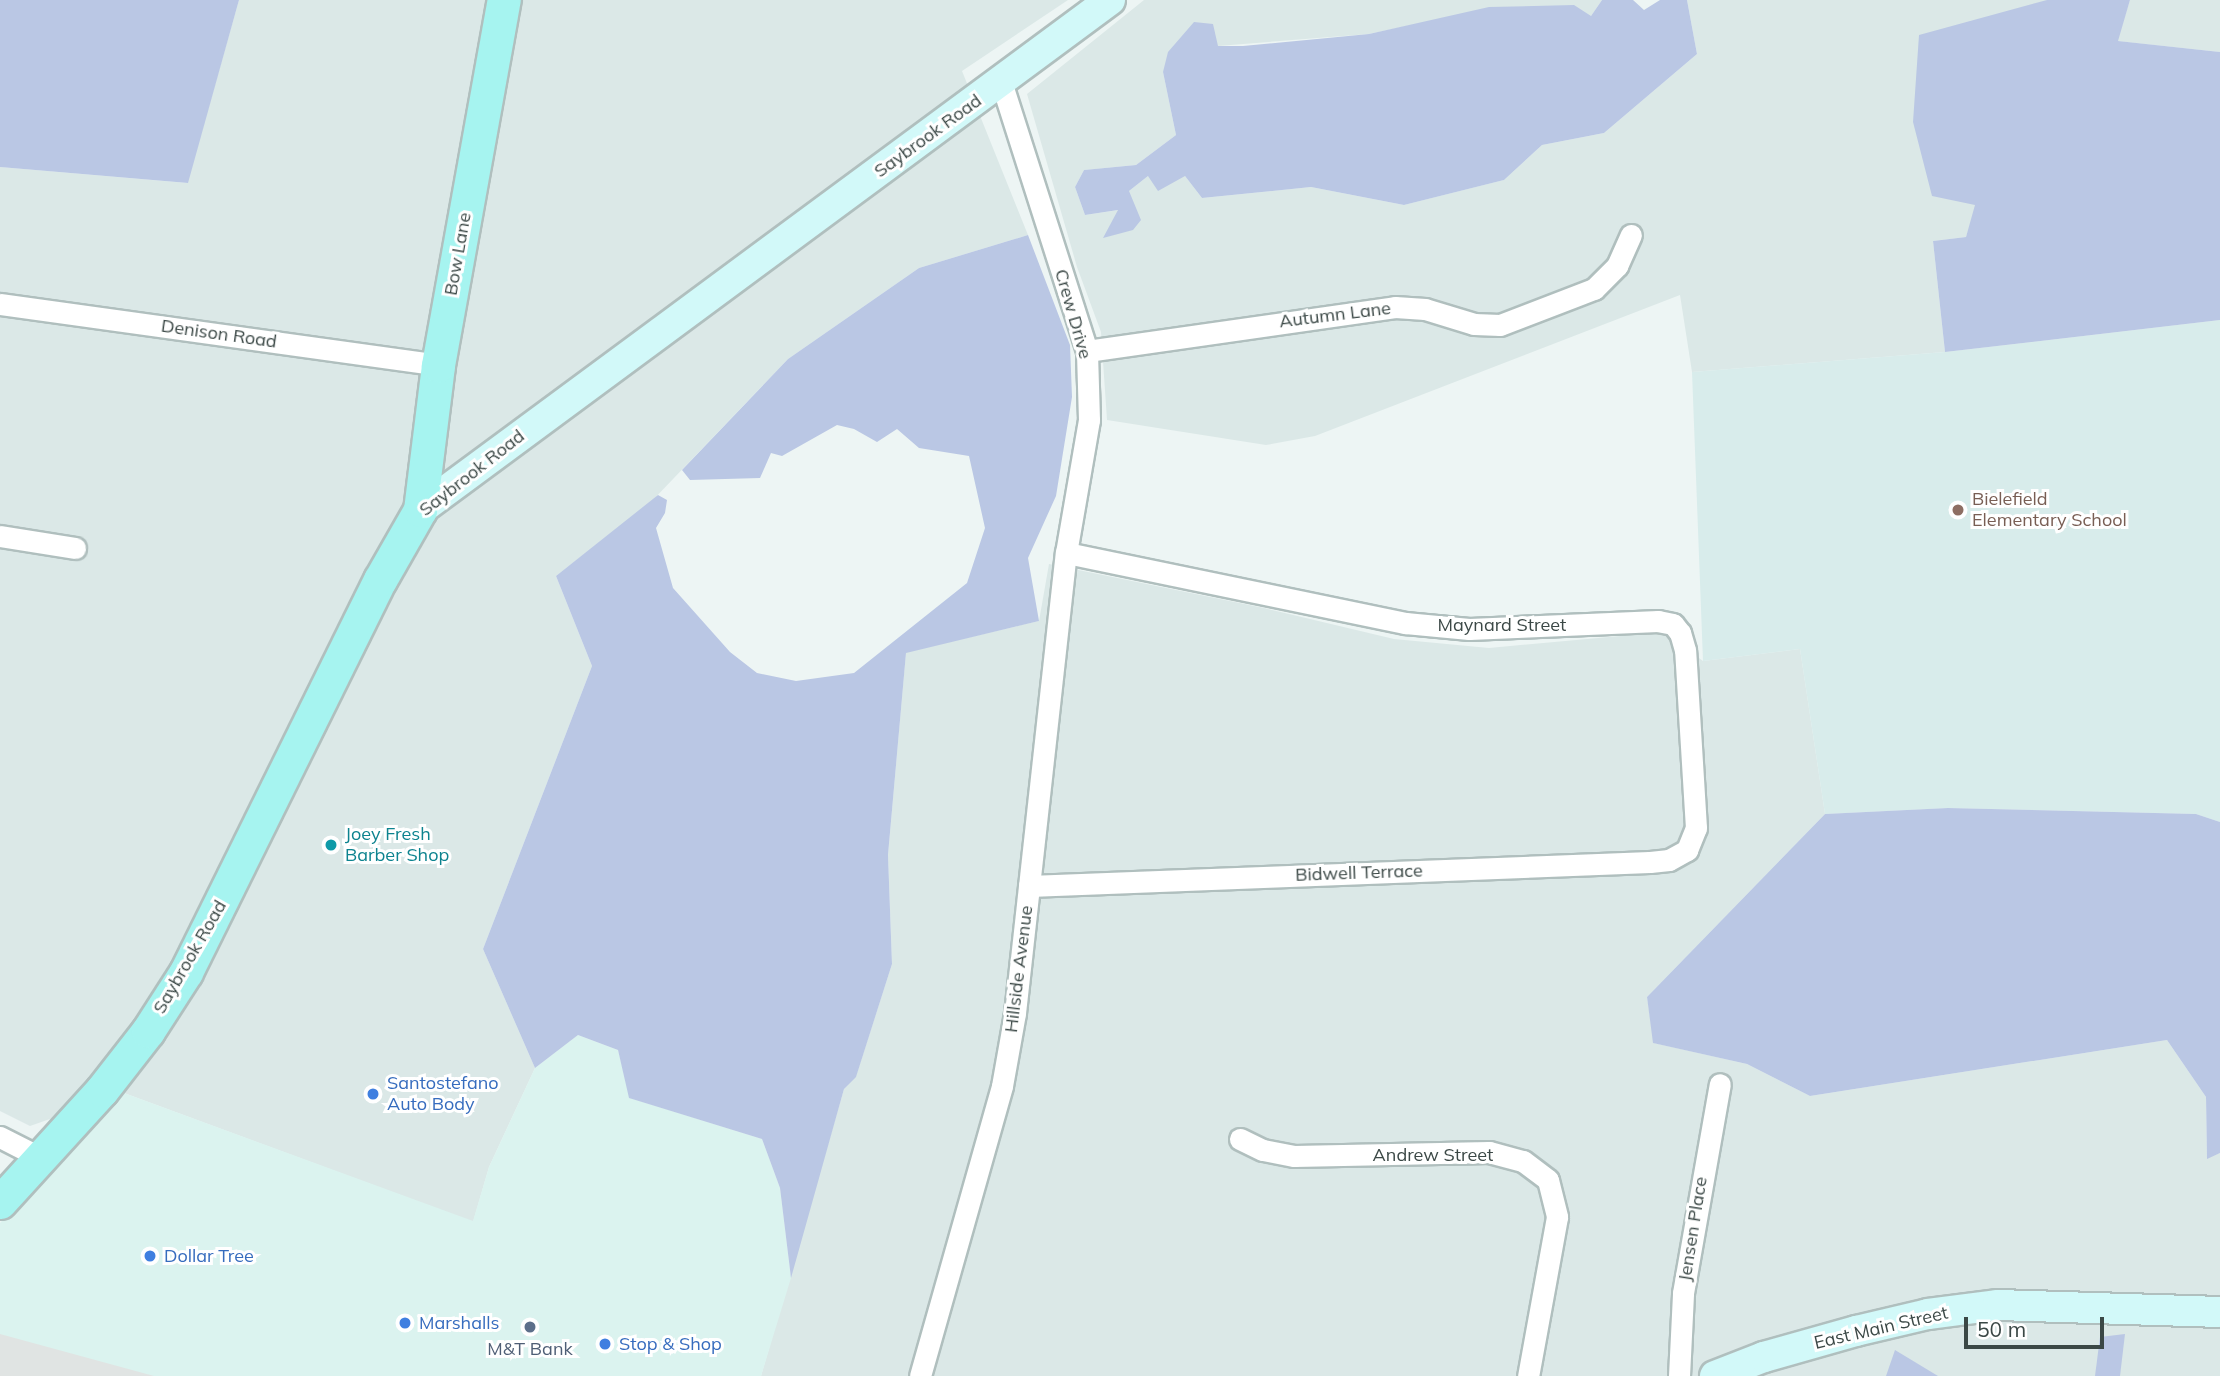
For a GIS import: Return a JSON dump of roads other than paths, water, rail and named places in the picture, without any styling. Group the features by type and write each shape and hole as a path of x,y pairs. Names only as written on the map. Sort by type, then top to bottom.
{"main road":[{"name":"Bow Lane","path":"420,510 438,365 505,0"},
{"name":"Saybrook Road","path":"0,1202 102,1090 148,1031 201,947 380,580 420,510 1110,0"},
{"name":"East Main Street","path":"1715,1376 1764,1357 1856,1331 1928,1314 1998,1305 2220,1312"}],"street":[{"name":"Crew Drive","path":"1001,82 1087,351 1089,420 1066,552"},
{"name":"Autumn Lane","path":"1087,351 1395,307 1425,309 1474,324 1500,325 1594,289 1617,266 1631,235"},
{"name":"Denison Road","path":"0,304 438,365"},
{"path":"0,536 75,548"},
{"name":"Maynard Street","path":"1066,552 1405,623 1469,629 1658,621 1673,624 1680,634 1685,650 1697,806 1696,828 1687,850"},
{"name":"Hillside Avenue","path":"921,1376 1002,1086 1016,1013 1066,552"},
{"name":"Bidwell Terrace","path":"1029,886 1650,862 1669,860 1687,850"},
{"name":"Jensen Place","path":"1679,1376 1683,1293 1720,1084"},
{"path":"0,1137 41,1158"},
{"name":"Andrew Street","path":"1240,1139 1263,1150 1294,1156 1489,1152 1523,1161 1548,1180 1557,1217 1528,1376"}],"place":[{"name":"Bielefield Elementary School","path":"1958,510"},
{"name":"Joey Fresh Barber Shop","path":"331,845"},
{"name":"Santostefano Auto Body","path":"373,1094"},
{"name":"Dollar Tree","path":"150,1256"},
{"name":"Marshalls","path":"405,1323"},
{"name":"M&T Bank","path":"530,1327"},
{"name":"Stop & Shop","path":"605,1344"}]}
